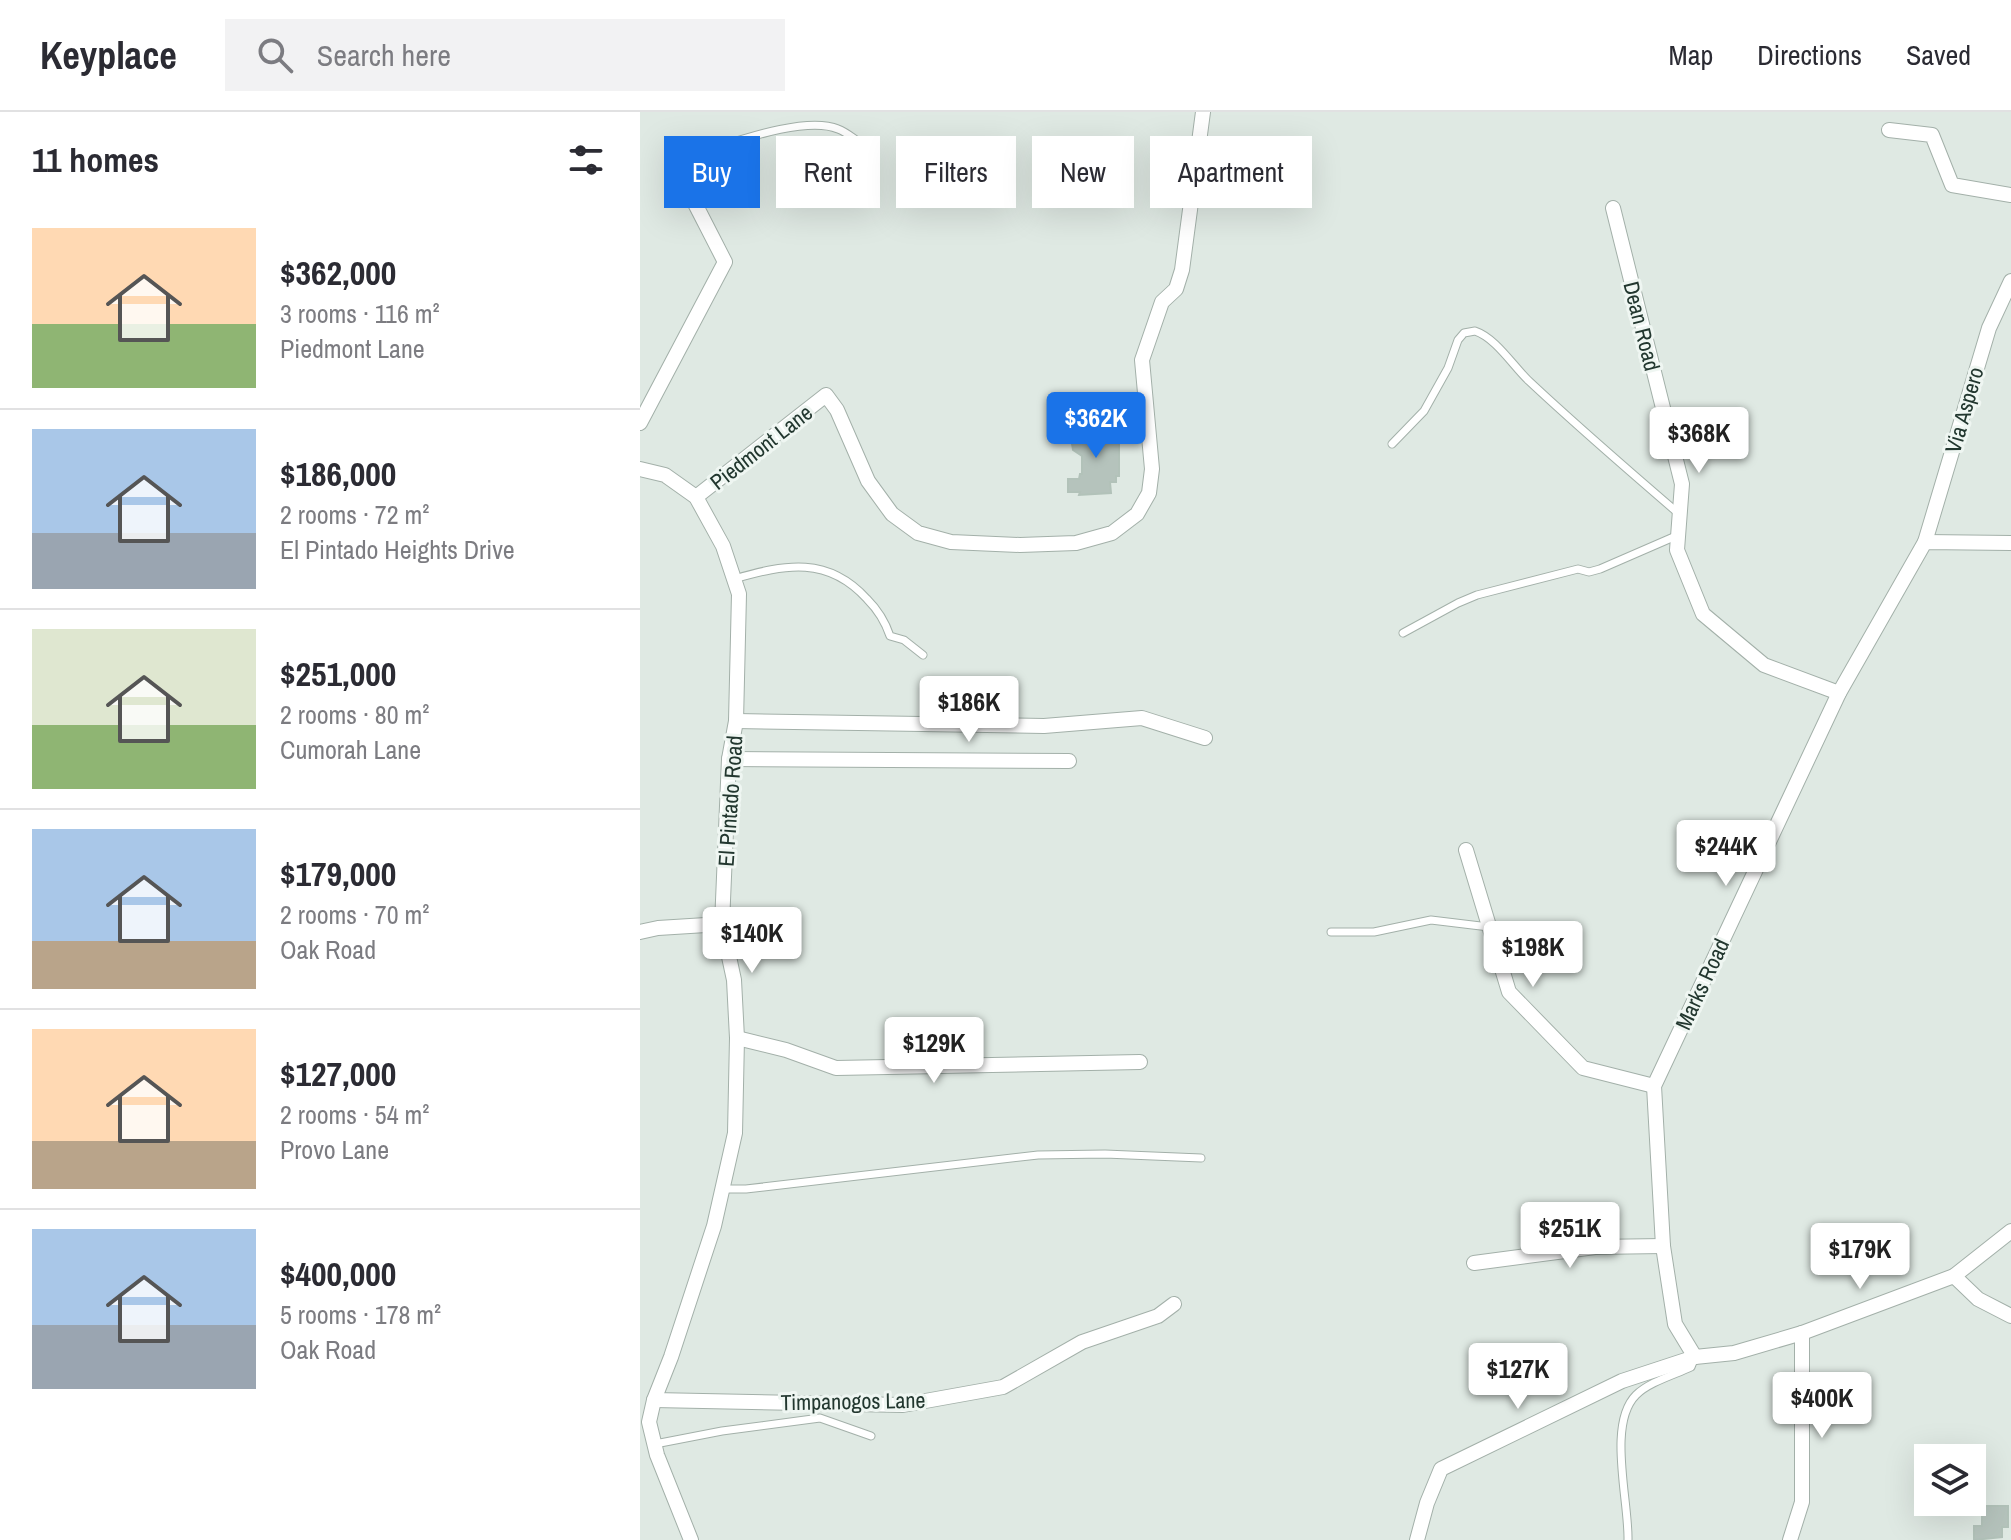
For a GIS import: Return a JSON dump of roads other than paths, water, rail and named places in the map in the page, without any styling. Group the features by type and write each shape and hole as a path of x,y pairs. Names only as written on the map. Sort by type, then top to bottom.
{"street":[{"name":"Piedmont Lane","path":"696,497 826,395 837,410 868,481 892,514 918,533 951,542 1020,545 1076,543 1112,533 1137,514 1149,493 1152,469 1142,360 1162,302 1176,289 1182,270 1203,112"},
{"path":"1889,130 1932,135 1952,185 2011,195"},
{"path":"640,423 725,262 697,208"},
{"name":"Dean Road","path":"1613,208 1682,484 1677,550 1703,614 1764,665 1839,693"},
{"name":"Via Aspero","path":"1925,542 1989,328 2011,281"},
{"name":"El Pintado Road","path":"640,469 665,475 696,497 723,546 739,594 736,721 729,759 722,924 734,980 737,1038 735,1133 703,1260 671,1357 644,1423 691,1540"},
{"path":"1925,542 2011,543"},
{"name":"Marks Road","path":"1695,1357 1675,1324 1663,1246 1654,1086 1839,693 1925,542"},
{"path":"736,721 1044,726 1142,718 1205,738"},
{"path":"729,759 1069,761"},
{"path":"1466,850 1509,992 1583,1068 1654,1086"},
{"path":"640,932 722,924"},
{"path":"737,1038 786,1050 836,1068 1140,1062"},
{"path":"1417,1540 1441,1469 1622,1381 1695,1357 1734,1353 1802,1333 1954,1276 2011,1231"},
{"path":"1474,1263 1595,1247 1663,1246"},
{"path":"1954,1276 1978,1299 2011,1316"},
{"name":"Timpanogos Lane","path":"654,1400 903,1405 925,1402 1003,1387 1082,1342 1158,1316 1174,1304"},
{"path":"1790,1540 1802,1502 1802,1333"}],"lane":[{"path":"751,136 813,126 836,128 849,136"},
{"path":"1392,444 1424,411 1448,368 1458,340 1464,333 1475,331 1488,338 1591,438 1680,514"},
{"path":"1403,633 1477,595 1578,569 1589,572 1600,569 1678,535"},
{"path":"734,579 787,568 826,569 836,573 848,579 873,605 885,620 890,636 904,640 923,655"},
{"path":"1331,932 1374,932 1431,920 1489,927"},
{"path":"722,1189 761,1188 1038,1155 1201,1158"},
{"path":"1628,1540 1629,1515 1620,1458 1621,1430 1628,1405 1637,1394 1691,1367 1695,1357"},
{"path":"655,1444 722,1431 820,1418 871,1436"}]}
